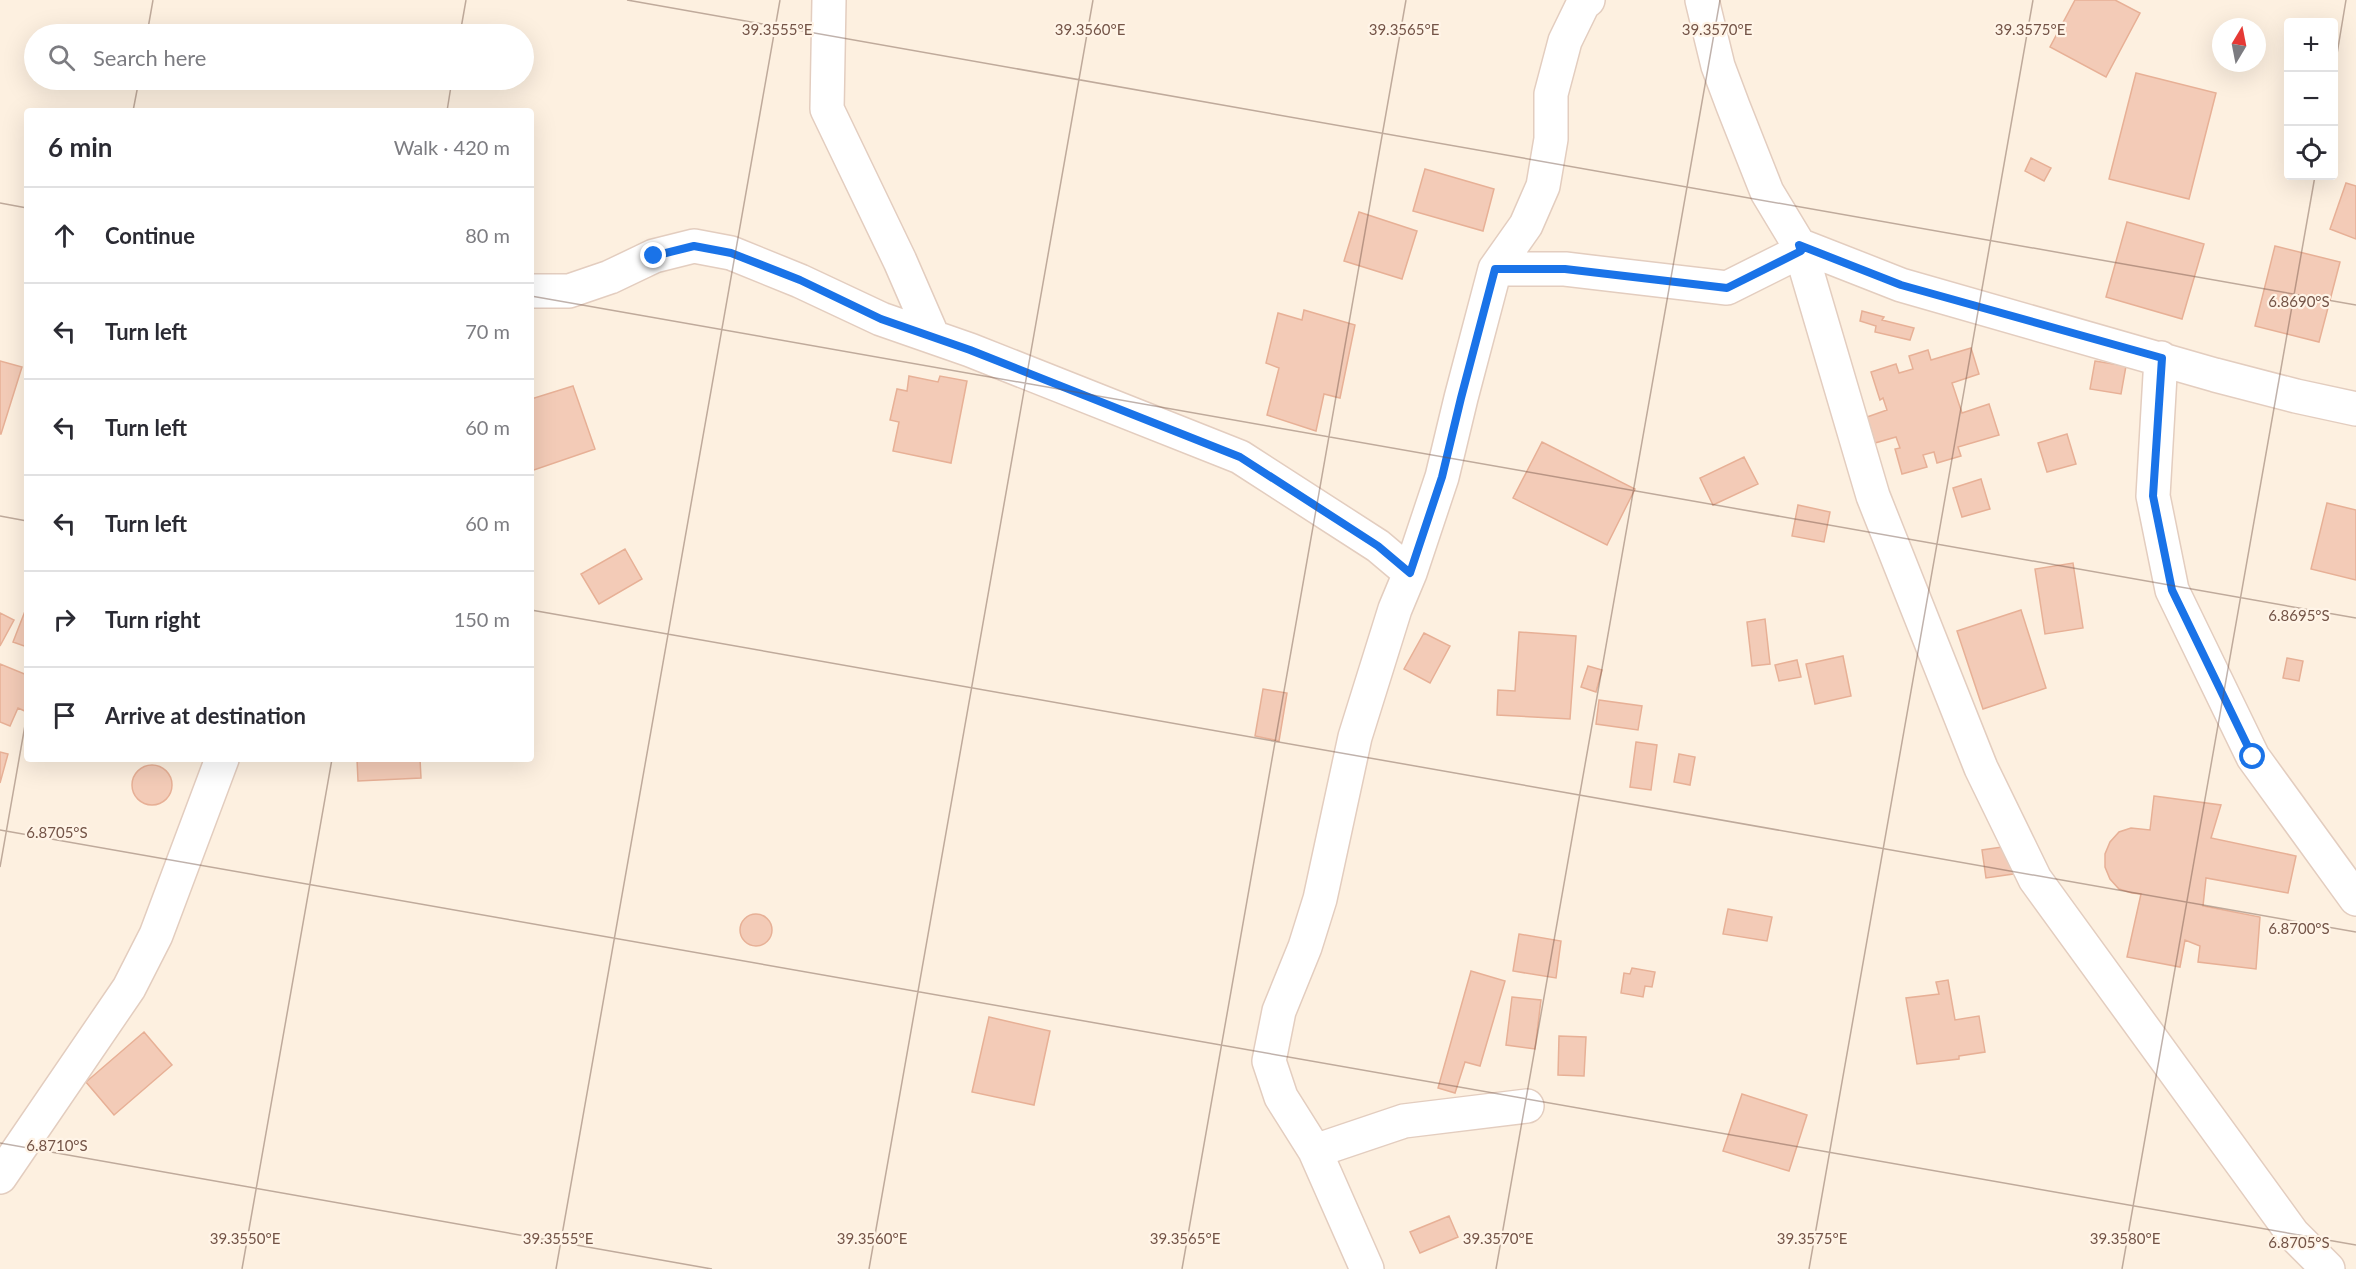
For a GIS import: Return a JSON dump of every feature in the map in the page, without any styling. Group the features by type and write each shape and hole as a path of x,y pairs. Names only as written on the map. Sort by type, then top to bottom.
{"street":[{"path":"829,0 827,109 900,261 933,337"},
{"path":"1367,1269 1315,1151 1281,1097 1269,1061 1279,1011 1305,946 1320,899 1336,815 1355,737 1395,609 1410,573 1442,477 1495,269 1526,225 1543,186 1551,139 1551,94 1565,40 1583,4 1588,0"},
{"path":"1702,0 1718,66 1733,106 1767,192 1800,248 1873,496 1981,768 2035,879 2294,1234 2328,1269"},
{"path":"534,291 568,291 610,277 654,256 694,246 731,253 800,280 881,319 970,350 1240,457 1378,546 1410,573"},
{"path":"1495,269 1565,269 1727,288 1800,248 1901,285 2296,396 2356,408"},
{"path":"2162,358 2153,496 2172,590 2253,757 2356,899"},
{"path":"0,1177 129,988 156,934 221,762"},
{"path":"1315,1151 1404,1121 1527,1106"}],"building":[{"path":"2075,0 2115,0 2140,13 2106,77 2050,47"},
{"path":"2136,73 2216,93 2189,199 2109,179"},
{"path":"2031,158 2051,168 2044,181 2025,171"},
{"path":"1425,169 1494,189 1483,231 1413,211"},
{"path":"2346,183 2356,186 2356,239 2330,229"},
{"path":"1359,212 1417,231 1402,279 1344,261"},
{"path":"2127,222 2204,244 2182,319 2106,297"},
{"path":"2275,246 2340,262 2319,342 2255,326"},
{"path":"1304,310 1355,325 1340,398 1324,394 1316,431 1267,415 1279,368 1266,363 1278,313 1302,320"},
{"path":"1862,311 1884,317 1882,320 1914,328 1910,340 1875,332 1876,326 1860,321"},
{"path":"1971,348 1979,374 1952,383 1962,413 1989,404 1999,435 1958,447 1961,456 1937,463 1934,452 1923,455 1927,467 1902,474 1895,449 1900,448 1896,437 1875,443 1867,417 1887,410 1883,398 1880,400 1871,372 1896,364 1899,373 1913,369 1909,356 1928,350 1931,360"},
{"path":"0,361 22,367 1,434 0,434"},
{"path":"2095,361 2126,366 2121,394 2090,389"},
{"path":"909,376 938,382 940,376 967,381 951,463 893,451 899,422 890,420 897,389 907,391"},
{"path":"573,386 595,449 534,470 534,398"},
{"path":"2067,434 2076,464 2047,472 2038,443"},
{"path":"1542,442 1635,489 1607,545 1513,498"},
{"path":"1744,457 1758,484 1713,505 1700,478"},
{"path":"1981,479 1990,509 1962,517 1953,488"},
{"path":"2327,503 2356,510 2356,580 2311,569"},
{"path":"1798,505 1830,512 1824,542 1792,536"},
{"path":"625,549 642,579 599,604 581,574"},
{"path":"2073,563 2083,628 2045,634 2035,569"},
{"path":"2021,610 2046,688 1983,709 1957,631"},
{"path":"0,613 14,620 0,646"},
{"path":"24,614 24,646 13,642"},
{"path":"1765,619 1770,664 1752,666 1747,622"},
{"path":"1519,632 1576,636 1570,719 1497,715 1498,690 1515,691"},
{"path":"1424,633 1450,646 1430,683 1404,669"},
{"path":"1843,656 1851,696 1815,704 1806,664"},
{"path":"2287,658 2303,661 2299,681 2283,678"},
{"path":"1797,660 1801,677 1779,681 1775,665"},
{"path":"0,664 24,674 24,711 18,708 10,726 0,722"},
{"path":"1588,666 1602,670 1596,692 1581,687"},
{"path":"1263,689 1287,693 1279,741 1255,736"},
{"path":"1599,700 1642,706 1638,730 1596,724"},
{"path":"1636,742 1657,745 1651,790 1630,787"},
{"path":"0,752 8,754 0,783"},
{"path":"1679,754 1695,757 1690,785 1674,782"},
{"path":"357,762 420,762 421,778 358,781"},
{"path":"152,765 166,771 172,785 166,799 152,805 138,799 132,785 138,771"},
{"path":"2154,796 2221,805 2211,838 2296,856 2288,893 2206,878 2203,906 2260,917 2256,969 2198,962 2200,946 2185,940 2180,967 2127,957 2141,894 2119,889 2110,879 2105,867 2105,854 2110,842 2119,832 2131,828 2150,830"},
{"path":"2009,846 2013,874 1986,878 1982,850"},
{"path":"1728,909 1772,917 1767,941 1723,934"},
{"path":"756,914 767,919 772,930 767,941 756,946 745,941 740,930 745,919"},
{"path":"1519,934 1561,941 1556,978 1513,971"},
{"path":"1632,968 1655,972 1652,987 1645,986 1643,997 1621,993 1624,973 1630,974"},
{"path":"1471,971 1505,981 1480,1066 1465,1062 1455,1093 1438,1088"},
{"path":"1948,980 1955,1020 1979,1016 1985,1052 1959,1056 1959,1059 1917,1064 1906,998 1939,994 1936,982"},
{"path":"1512,997 1541,1000 1535,1049 1506,1045"},
{"path":"989,1017 1050,1031 1034,1105 972,1092"},
{"path":"144,1032 172,1065 114,1115 86,1082"},
{"path":"1559,1036 1586,1037 1584,1076 1558,1075"},
{"path":"1742,1094 1807,1115 1789,1171 1723,1151"},
{"path":"1449,1216 1458,1237 1420,1253 1410,1232"}],"route":[{"path":"654,256 694,246 731,253 800,280 881,319 970,350 1240,457 1378,546 1410,573 1442,477 1495,269 1565,269 1727,288 1801,251 1799,245 1901,285 2162,358 2153,496 2172,590 2253,757"}]}
